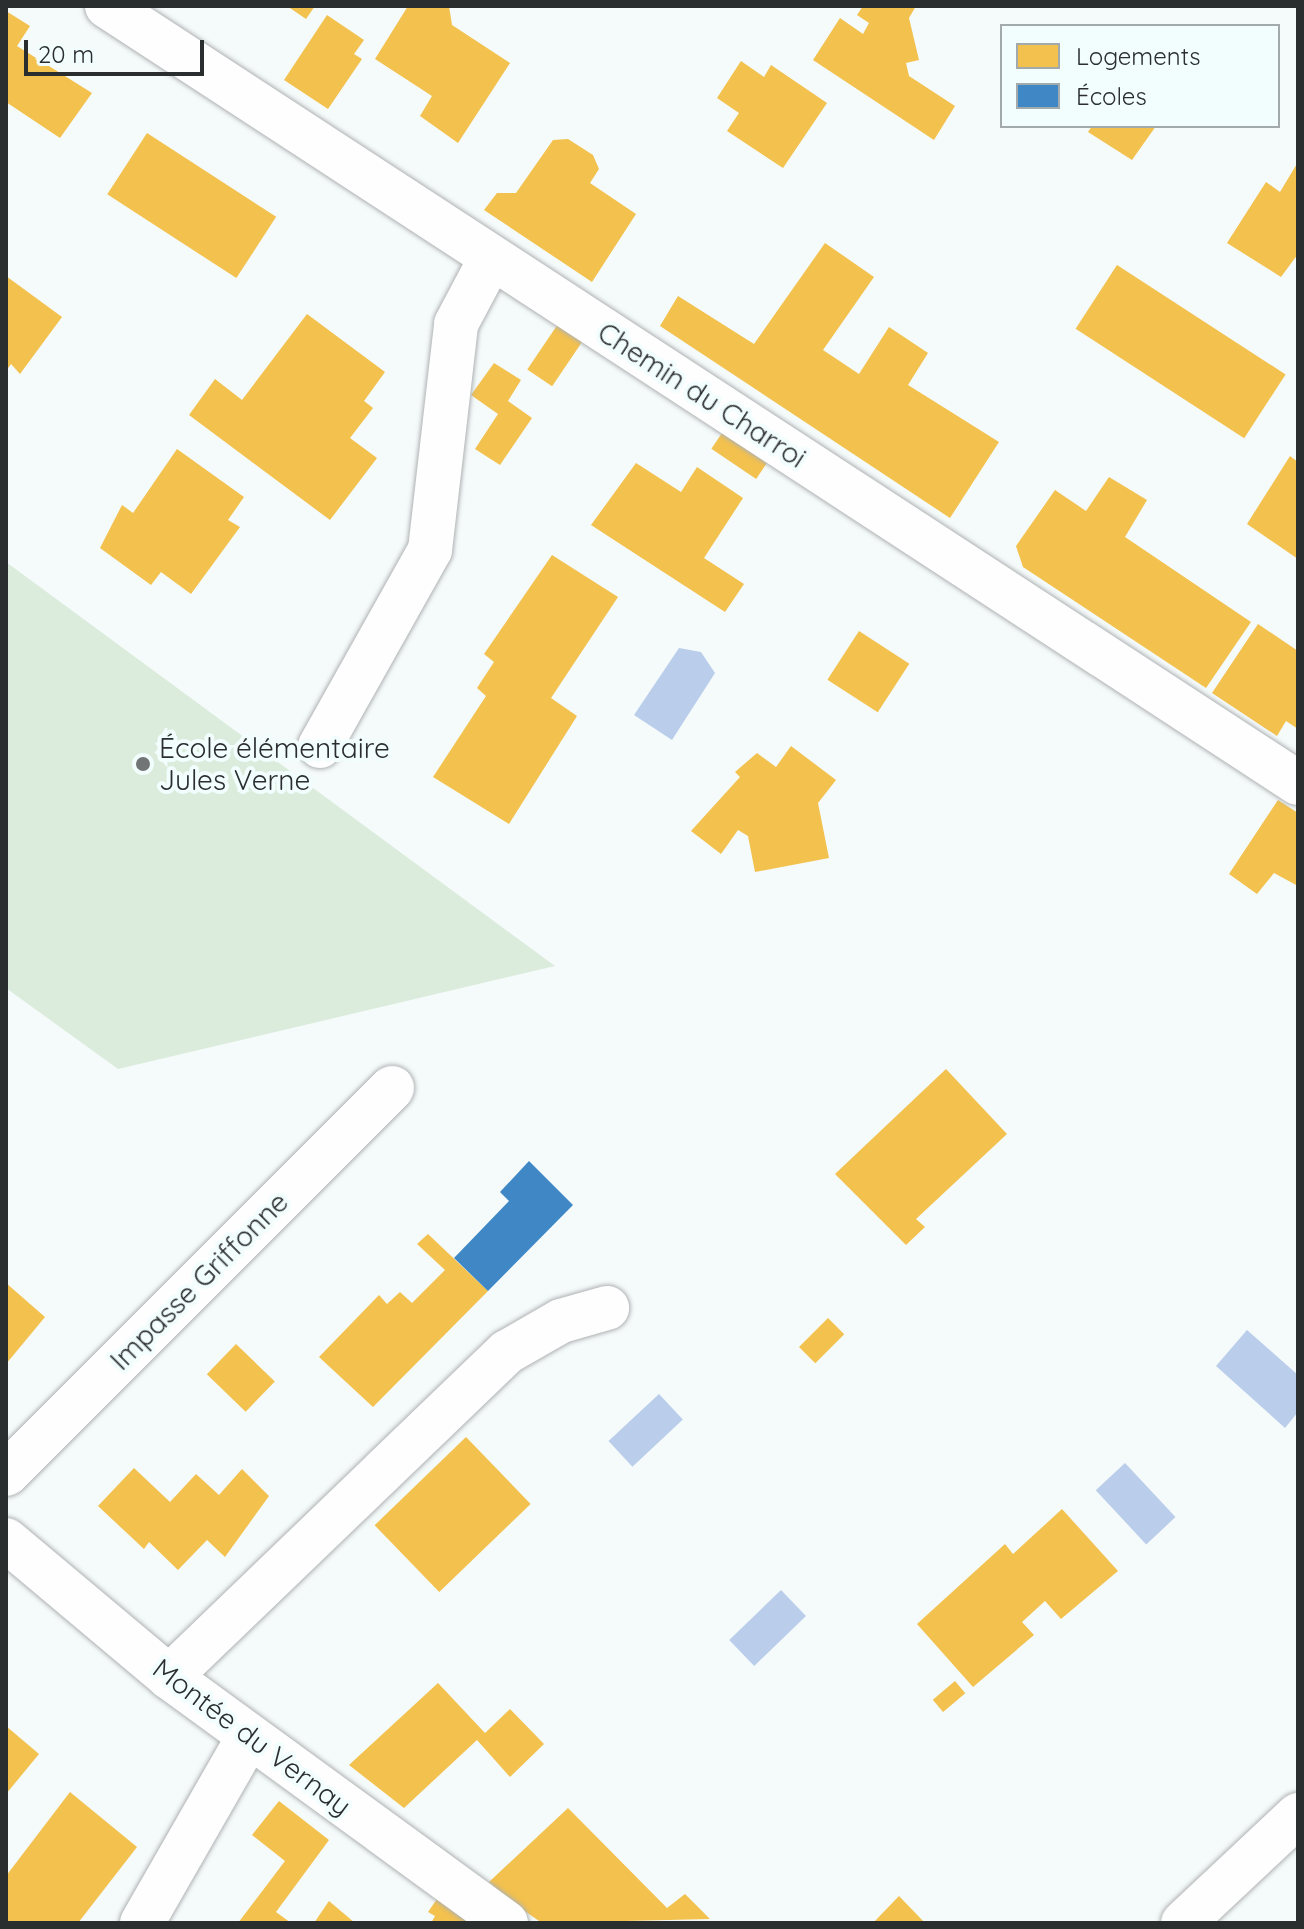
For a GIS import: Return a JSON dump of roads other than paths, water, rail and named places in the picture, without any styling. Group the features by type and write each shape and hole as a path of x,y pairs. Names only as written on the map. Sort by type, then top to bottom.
{"street":[{"name":"Chemin du Charroi","path":"107,6 1298,783"},
{"path":"320,746 430,550 456,324 491,258"},
{"name":"Impasse Griffonne","path":"6,1474 392,1088"},
{"path":"169,1677 507,1352 561,1321 607,1308"},
{"name":"Montée du Vernay","path":"6,1540 169,1677 506,1923"},
{"path":"142,1923 249,1736"},
{"path":"1183,1923 1298,1815"}],"water":[{"path":"679,648 701,652 715,673 672,740 634,715"},
{"path":"1247,1330 1298,1375 1298,1412 1285,1428 1216,1366"},
{"path":"659,1394 683,1420 632,1467 609,1441"},
{"path":"1125,1463 1175,1517 1146,1544 1096,1490"},
{"path":"781,1590 806,1616 754,1666 729,1640"}],"place":[{"name":"École élémentaire Jules Verne","path":"143,764"}]}
